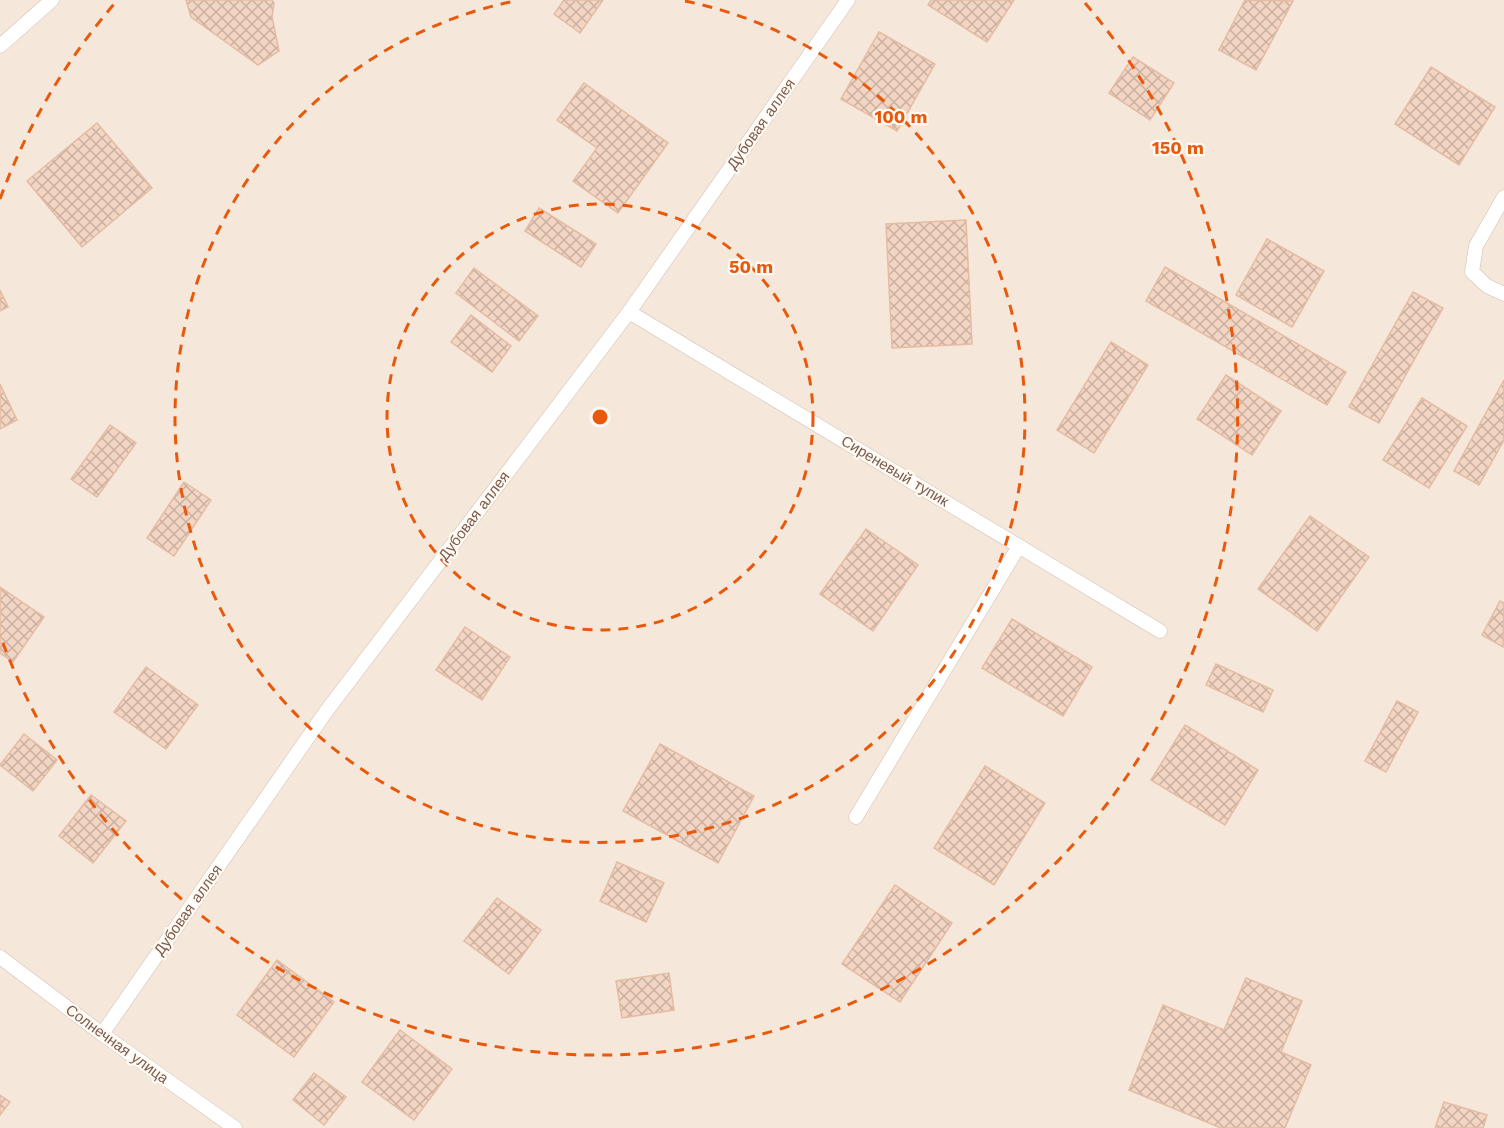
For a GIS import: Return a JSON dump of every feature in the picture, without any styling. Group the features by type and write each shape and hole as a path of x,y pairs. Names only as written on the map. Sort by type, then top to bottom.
{"lane":[{"path":"0,46 52,0"},
{"name":"Дубовая аллея","path":"102,1035 325,713 629,312 848,0"},
{"path":"1504,197 1476,246 1472,272 1487,286 1504,294"},
{"name":"Сиреневый тупик","path":"629,312 1160,631"},
{"path":"856,817 1019,546"},
{"name":"Солнечная улица","path":"0,957 102,1035 235,1128"}],"shaded area":[{"path":"0,0 1504,0 1504,1128 0,1128"}],"building":[{"path":"186,0 272,0 274,3 272,17 279,51 258,65 191,17"},
{"path":"564,0 603,0 580,33 554,14"},
{"path":"931,0 1014,0 987,42 928,5"},
{"path":"1245,0 1293,1 1256,70 1219,50"},
{"path":"879,32 935,64 897,131 841,99"},
{"path":"1133,57 1174,83 1150,120 1109,93"},
{"path":"1431,67 1495,107 1459,165 1395,124"},
{"path":"584,83 668,143 618,213 573,181 597,148 557,120"},
{"path":"97,123 152,188 82,247 27,181"},
{"path":"539,208 596,244 581,267 525,231"},
{"path":"966,220 972,344 892,348 886,224"},
{"path":"1267,239 1324,271 1292,327 1236,295"},
{"path":"1165,267 1346,372 1327,405 1146,301"},
{"path":"474,268 538,316 519,341 456,293"},
{"path":"0,290 8,307 0,311"},
{"path":"1413,292 1443,308 1379,423 1349,407"},
{"path":"471,315 511,346 492,372 451,342"},
{"path":"1111,342 1148,365 1094,453 1057,430"},
{"path":"1226,375 1281,411 1252,455 1197,419"},
{"path":"1504,380 1504,440 1479,485 1454,471"},
{"path":"0,384 17,420 0,429"},
{"path":"1422,398 1467,426 1429,488 1383,460"},
{"path":"110,425 136,443 97,497 71,479"},
{"path":"184,482 211,500 174,556 147,538"},
{"path":"1310,516 1369,557 1317,631 1258,589"},
{"path":"866,529 918,565 873,631 820,594"},
{"path":"0,587 44,617 13,662 0,653"},
{"path":"1500,601 1504,603 1503,647 1482,635"},
{"path":"1012,619 1092,667 1063,716 982,668"},
{"path":"465,627 510,657 482,700 436,670"},
{"path":"1216,664 1273,690 1263,712 1206,685"},
{"path":"146,667 198,705 166,749 114,712"},
{"path":"1397,701 1418,712 1386,772 1365,761"},
{"path":"1185,725 1258,770 1225,825 1151,780"},
{"path":"24,734 57,760 33,791 0,765"},
{"path":"660,744 754,796 718,863 623,811"},
{"path":"985,766 1045,803 994,885 934,848"},
{"path":"91,795 126,821 93,863 59,836"},
{"path":"617,862 664,883 646,922 600,901"},
{"path":"895,885 952,923 900,1002 842,964"},
{"path":"497,898 541,930 509,974 464,941"},
{"path":"277,960 334,1002 294,1057 237,1015"},
{"path":"669,973 674,1010 622,1018 616,981"},
{"path":"1246,978 1302,1001 1281,1052 1311,1065 1285,1128 1221,1128 1129,1090 1163,1005 1224,1030"},
{"path":"400,1030 452,1069 414,1120 362,1082"},
{"path":"314,1073 346,1097 324,1125 293,1100"},
{"path":"0,1095 10,1102 0,1115"},
{"path":"1444,1102 1487,1115 1483,1128 1435,1128"}]}
